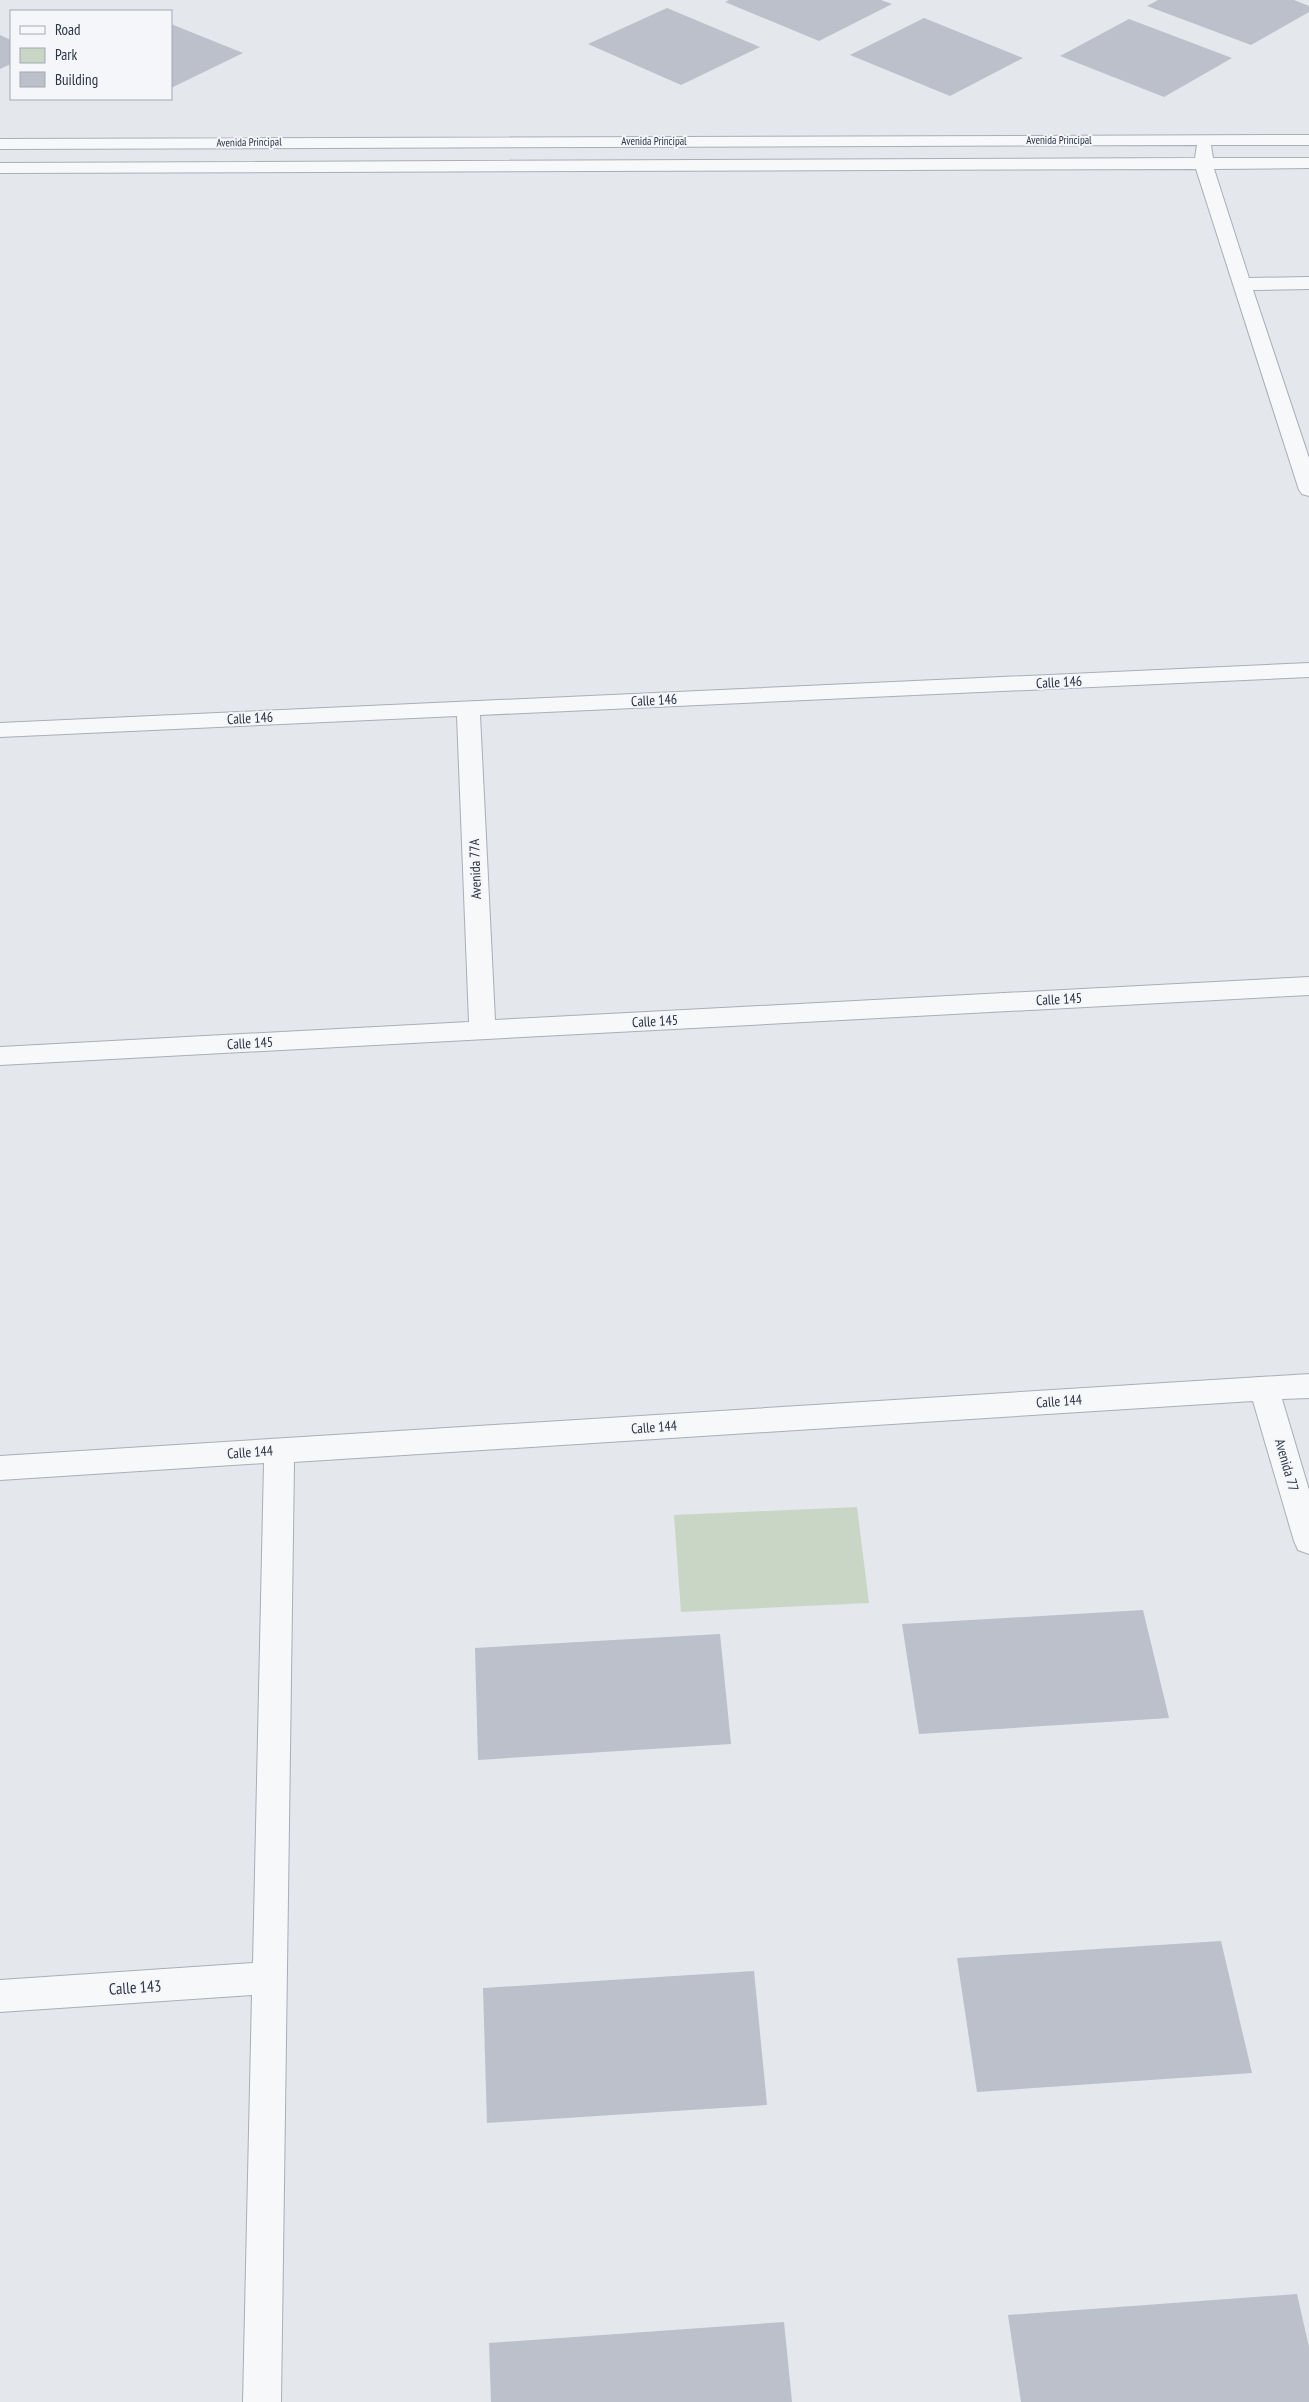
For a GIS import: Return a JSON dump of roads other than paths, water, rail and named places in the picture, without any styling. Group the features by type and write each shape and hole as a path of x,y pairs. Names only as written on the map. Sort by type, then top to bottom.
{"street":[{"path":"1203,140 1204,164 1309,490"},
{"name":"Avenida Principal","path":"0,144 378,141 1309,140"},
{"path":"375,165 378,141"},
{"path":"430,165 432,141"},
{"name":"Avenida Principal","path":"0,168 375,165 1309,163"},
{"path":"1242,284 1309,283"},
{"name":"Calle 146","path":"0,730 1309,670"},
{"name":"Avenida 77A","path":"468,708 482,1030"},
{"name":"Calle 145","path":"0,1056 1309,986"},
{"name":"Calle 144","path":"0,1468 1309,1386"},
{"name":"Avenida 77","path":"1264,1388 1309,1541"},
{"path":"262,2402 279,1450"},
{"name":"Calle 143","path":"0,1996 270,1978"}]}
